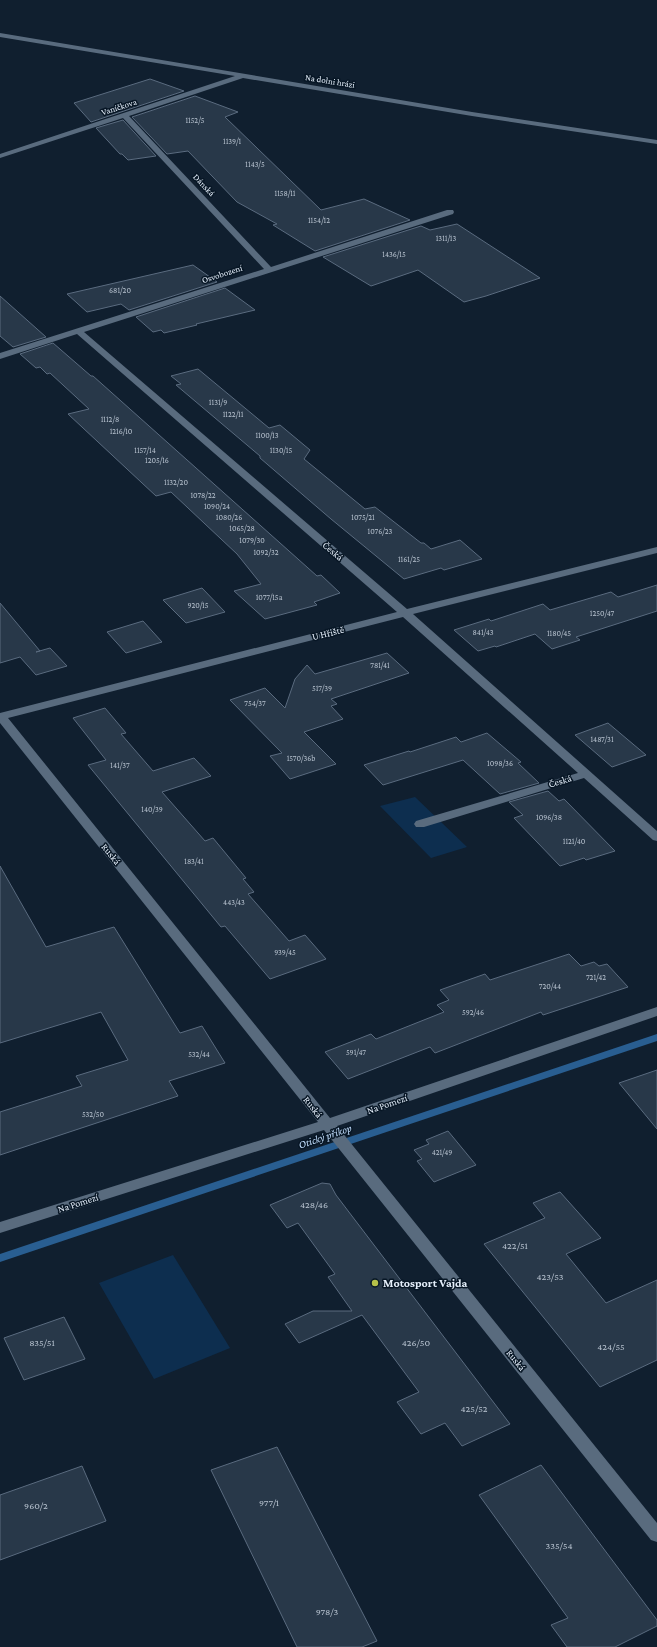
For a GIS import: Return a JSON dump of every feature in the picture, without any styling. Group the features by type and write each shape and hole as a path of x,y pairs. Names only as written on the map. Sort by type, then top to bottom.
{"street":[{"name":"Na dolni hrázi","path":"0,36 472,114 657,142"},
{"name":"Vaníčkova","path":"0,156 243,76"},
{"name":"Dánská","path":"124,115 269,270"},
{"name":"Osvobození","path":"0,356 450,212"},
{"name":"Česká","path":"78,331 405,613 657,837"},
{"name":"U Hřiště","path":"0,717 657,550"},
{"name":"Ruská","path":"0,717 657,1535"},
{"name":"Česká","path":"420,824 585,774"},
{"name":"Na Pomezí","path":"0,1228 331,1129 657,1010"}],"shaded area":[{"path":"415,797 467,847 431,858 380,806"},
{"path":"173,1255 230,1348 154,1379 99,1283"}],"building":[{"path":"150,79 184,91 91,122 74,103"},
{"path":"195,96 238,112 225,117 321,210 364,199 410,220 315,251 273,225 277,224 237,202 188,151 167,154 132,117"},
{"path":"123,120 156,156 128,160 120,154 96,128"},
{"path":"457,224 540,278 464,302 418,270 371,286 323,257 421,226 430,230"},
{"path":"193,265 217,282 129,310 121,304 87,312 67,294"},
{"path":"225,288 255,310 164,333 161,330 153,332 136,317"},
{"path":"0,296 46,337 13,347 0,336"},
{"path":"53,343 91,376 93,376 317,576 321,575 340,593 314,602 317,605 265,619 234,591 261,584 237,554 171,492 156,496 68,414 89,409 50,373 47,374 40,367 36,368 20,354"},
{"path":"198,369 269,428 280,425 310,450 304,459 365,509 375,507 431,549 460,540 482,559 444,570 441,568 404,579 331,519 260,458 260,456 176,385 181,384 171,376"},
{"path":"657,585 657,611 576,637 580,640 552,649 535,634 496,647 478,651 454,630 489,619 491,621 543,604 550,610 611,592 618,597"},
{"path":"202,588 225,612 186,623 163,600"},
{"path":"0,603 40,651 50,648 67,666 36,675 20,657 0,663"},
{"path":"143,621 162,642 126,653 107,632"},
{"path":"387,653 409,673 331,699 337,704 331,706 343,719 304,732 336,764 290,779 270,756 282,753 230,700 265,688 285,708 295,679 307,665 315,674"},
{"path":"105,708 126,733 121,734 153,771 194,758 211,776 162,792 205,841 213,838 246,878 243,879 254,892 248,894 289,941 305,935 326,959 270,979 225,926 221,927 88,765 106,760 73,718"},
{"path":"608,723 646,755 612,767 575,735"},
{"path":"487,733 521,762 518,763 539,783 500,794 463,760 383,785 364,765 456,737 461,742"},
{"path":"548,791 559,801 564,799 615,851 586,860 584,858 560,866 514,818 523,815 509,802"},
{"path":"0,866 46,947 114,927 180,1033 202,1026 225,1063 169,1081 178,1096 0,1155 0,1112 82,1086 76,1076 128,1060 101,1012 0,1043"},
{"path":"569,954 581,966 594,962 599,966 607,964 628,987 543,1015 541,1012 435,1053 430,1047 348,1079 325,1052 371,1034 376,1039 444,1012 437,1005 449,1000 440,990 485,974 490,980"},
{"path":"657,1070 657,1129 619,1083"},
{"path":"448,1131 476,1165 434,1182 417,1161 422,1159 414,1150 429,1144 426,1140"},
{"path":"322,1183 330,1184 336,1195 510,1424 462,1446 445,1423 421,1434 397,1402 419,1392 362,1315 299,1343 285,1324 313,1311 352,1311 328,1277 335,1274 298,1223 287,1228 270,1205"},
{"path":"560,1192 601,1238 566,1254 606,1303 657,1280 657,1360 600,1387 484,1244 545,1218 533,1203"},
{"path":"64,1317 85,1359 24,1380 4,1338"},
{"path":"277,1447 377,1641 362,1647 297,1647 211,1470"},
{"path":"541,1465 657,1620 657,1626 615,1647 567,1647 551,1625 568,1618 479,1495"},
{"path":"82,1466 106,1521 0,1560 0,1495"}],"waterway":[{"name":"Otický příkop","path":"0,1258 657,1037"}],"place":[{"name":"Motosport Vajda","path":"375,1283"}]}
